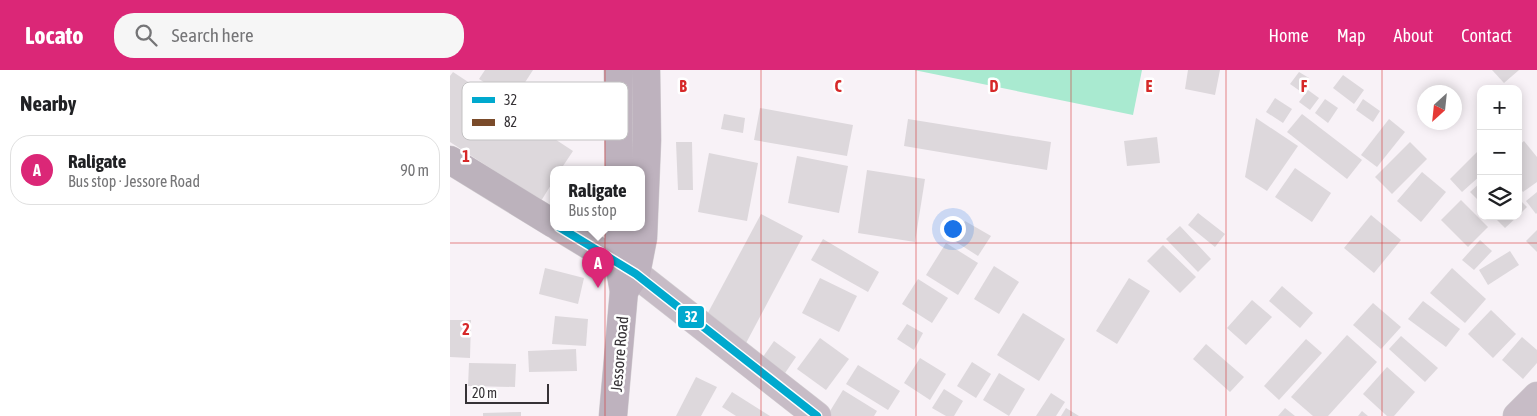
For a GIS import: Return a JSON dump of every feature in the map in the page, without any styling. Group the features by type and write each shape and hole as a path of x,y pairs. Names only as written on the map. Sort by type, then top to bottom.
{"highway":[{"name":"Jessore Road","path":"645,189 647,140 646,70"},
{"path":"619,140 619,166"},
{"name":"Jessore Road","path":"612,416 627,277 620,231"},
{"name":"Jessore Road","path":"627,277 643,238 643,231"}],"main road":[{"path":"450,160 550,222"},
{"path":"564,231 627,277"}],"street":[{"path":"627,277 817,416"},
{"path":"1517,416 1537,396"}],"shaded area":[{"path":"914,70 1142,70 1133,115"}],"building":[{"path":"485,70 533,70 525,82 484,82 479,79"},
{"path":"1188,70 1220,70 1215,95 1185,89"},
{"path":"1492,70 1519,70 1504,83"},
{"path":"453,72 468,82 462,82 462,140 556,140 573,151 563,166 550,166 550,186 541,201 450,142 450,76"},
{"path":"1299,72 1309,78 1300,91 1290,84"},
{"path":"1343,75 1364,90 1354,104 1333,88"},
{"path":"1308,90 1319,98 1310,110 1299,102"},
{"path":"1275,98 1292,109 1283,123 1266,112"},
{"path":"1325,99 1338,108 1328,123 1315,113"},
{"path":"1363,99 1380,111 1373,122 1356,110"},
{"path":"760,108 853,125 847,156 754,140"},
{"path":"724,114 745,118 743,133 721,129"},
{"path":"1302,114 1362,160 1347,179 1287,132"},
{"path":"1256,118 1298,146 1267,191 1245,177"},
{"path":"908,119 1051,142 1047,170 904,146"},
{"path":"1389,119 1405,132 1377,167 1361,155"},
{"path":"1157,137 1160,163 1127,166 1124,141"},
{"path":"1524,141 1537,157 1537,182 1523,192 1522,191 1522,143"},
{"path":"676,142 692,142 693,190 678,190"},
{"path":"1410,142 1427,159 1392,194 1375,177"},
{"path":"1477,152 1477,179 1462,192 1450,179"},
{"path":"709,153 758,163 747,221 698,212"},
{"path":"797,156 848,166 839,213 788,203"},
{"path":"1295,168 1331,193 1312,222 1275,197"},
{"path":"867,170 925,179 915,242 858,233"},
{"path":"1422,172 1446,192 1421,222 1397,201"},
{"path":"1477,186 1477,199 1470,192"},
{"path":"1537,192 1537,213 1536,214 1526,201"},
{"path":"1461,200 1477,216 1477,220 1481,220 1488,227 1468,247 1441,220"},
{"path":"1522,202 1527,207 1522,212"},
{"path":"1198,213 1225,234 1215,247 1188,225"},
{"path":"761,214 803,236 745,345 703,322"},
{"path":"1371,215 1401,240 1374,273 1344,248"},
{"path":"1497,220 1514,220 1505,228"},
{"path":"965,221 991,236 978,256 953,240"},
{"path":"1180,226 1211,259 1198,272 1166,239"},
{"path":"1537,230 1537,252 1526,241"},
{"path":"823,239 879,272 868,292 811,260"},
{"path":"1480,240 1492,251 1474,270 1462,260"},
{"path":"946,243 978,263 958,295 926,275"},
{"path":"1163,245 1196,277 1180,293 1147,261"},
{"path":"1510,251 1519,265 1488,285 1479,270"},
{"path":"994,266 1019,282 999,314 974,299"},
{"path":"545,268 584,278 578,304 539,294"},
{"path":"1452,268 1486,299 1465,323 1430,293"},
{"path":"820,278 857,296 839,332 802,313"},
{"path":"1129,278 1150,291 1117,344 1096,331"},
{"path":"918,279 948,298 932,323 902,304"},
{"path":"1282,286 1313,313 1300,328 1269,301"},
{"path":"1252,300 1272,317 1246,345 1227,328"},
{"path":"1423,301 1460,329 1446,347 1408,319"},
{"path":"1373,303 1401,327 1381,349 1353,325"},
{"path":"1491,310 1516,334 1493,358 1468,334"},
{"path":"1023,313 1065,339 1039,381 997,355"},
{"path":"555,316 588,319 586,346 552,344"},
{"path":"450,320 471,320 470,358 450,357"},
{"path":"907,324 923,333 914,350 897,339"},
{"path":"1347,335 1377,362 1328,416 1313,416 1291,397"},
{"path":"1401,336 1438,368 1425,382 1389,349"},
{"path":"1522,337 1537,350 1537,363 1523,379 1502,360"},
{"path":"820,338 849,359 826,390 797,369"},
{"path":"1306,339 1322,353 1279,400 1264,386"},
{"path":"774,341 796,357 783,376 760,361"},
{"path":"1206,344 1244,377 1230,392 1193,359"},
{"path":"576,349 577,371 529,372 528,351"},
{"path":"920,358 946,374 930,400 904,383"},
{"path":"972,362 991,374 976,398 957,386"},
{"path":"469,363 516,364 515,387 468,386"},
{"path":"858,365 900,391 888,410 846,384"},
{"path":"1387,367 1415,392 1394,416 1387,416 1363,394"},
{"path":"999,373 1025,389 1009,416 983,400"},
{"path":"696,377 717,387 701,416 676,416"},
{"path":"944,389 963,401 954,416 946,416 932,408"},
{"path":"843,390 877,411 874,416 827,416"},
{"path":"732,392 770,416 736,416 722,407"},
{"path":"1051,393 1065,402 1056,416 1036,416"},
{"path":"1066,408 1079,416 1061,416"},
{"path":"1285,408 1295,416 1278,416"},
{"path":"1362,411 1368,416 1358,416"},
{"path":"521,412 521,416 483,416 483,413"}],"transit line":[{"name":"32","path":"566,231 636,274 817,416"}],"place":[{"name":"Raligate","path":"598,288"}]}
